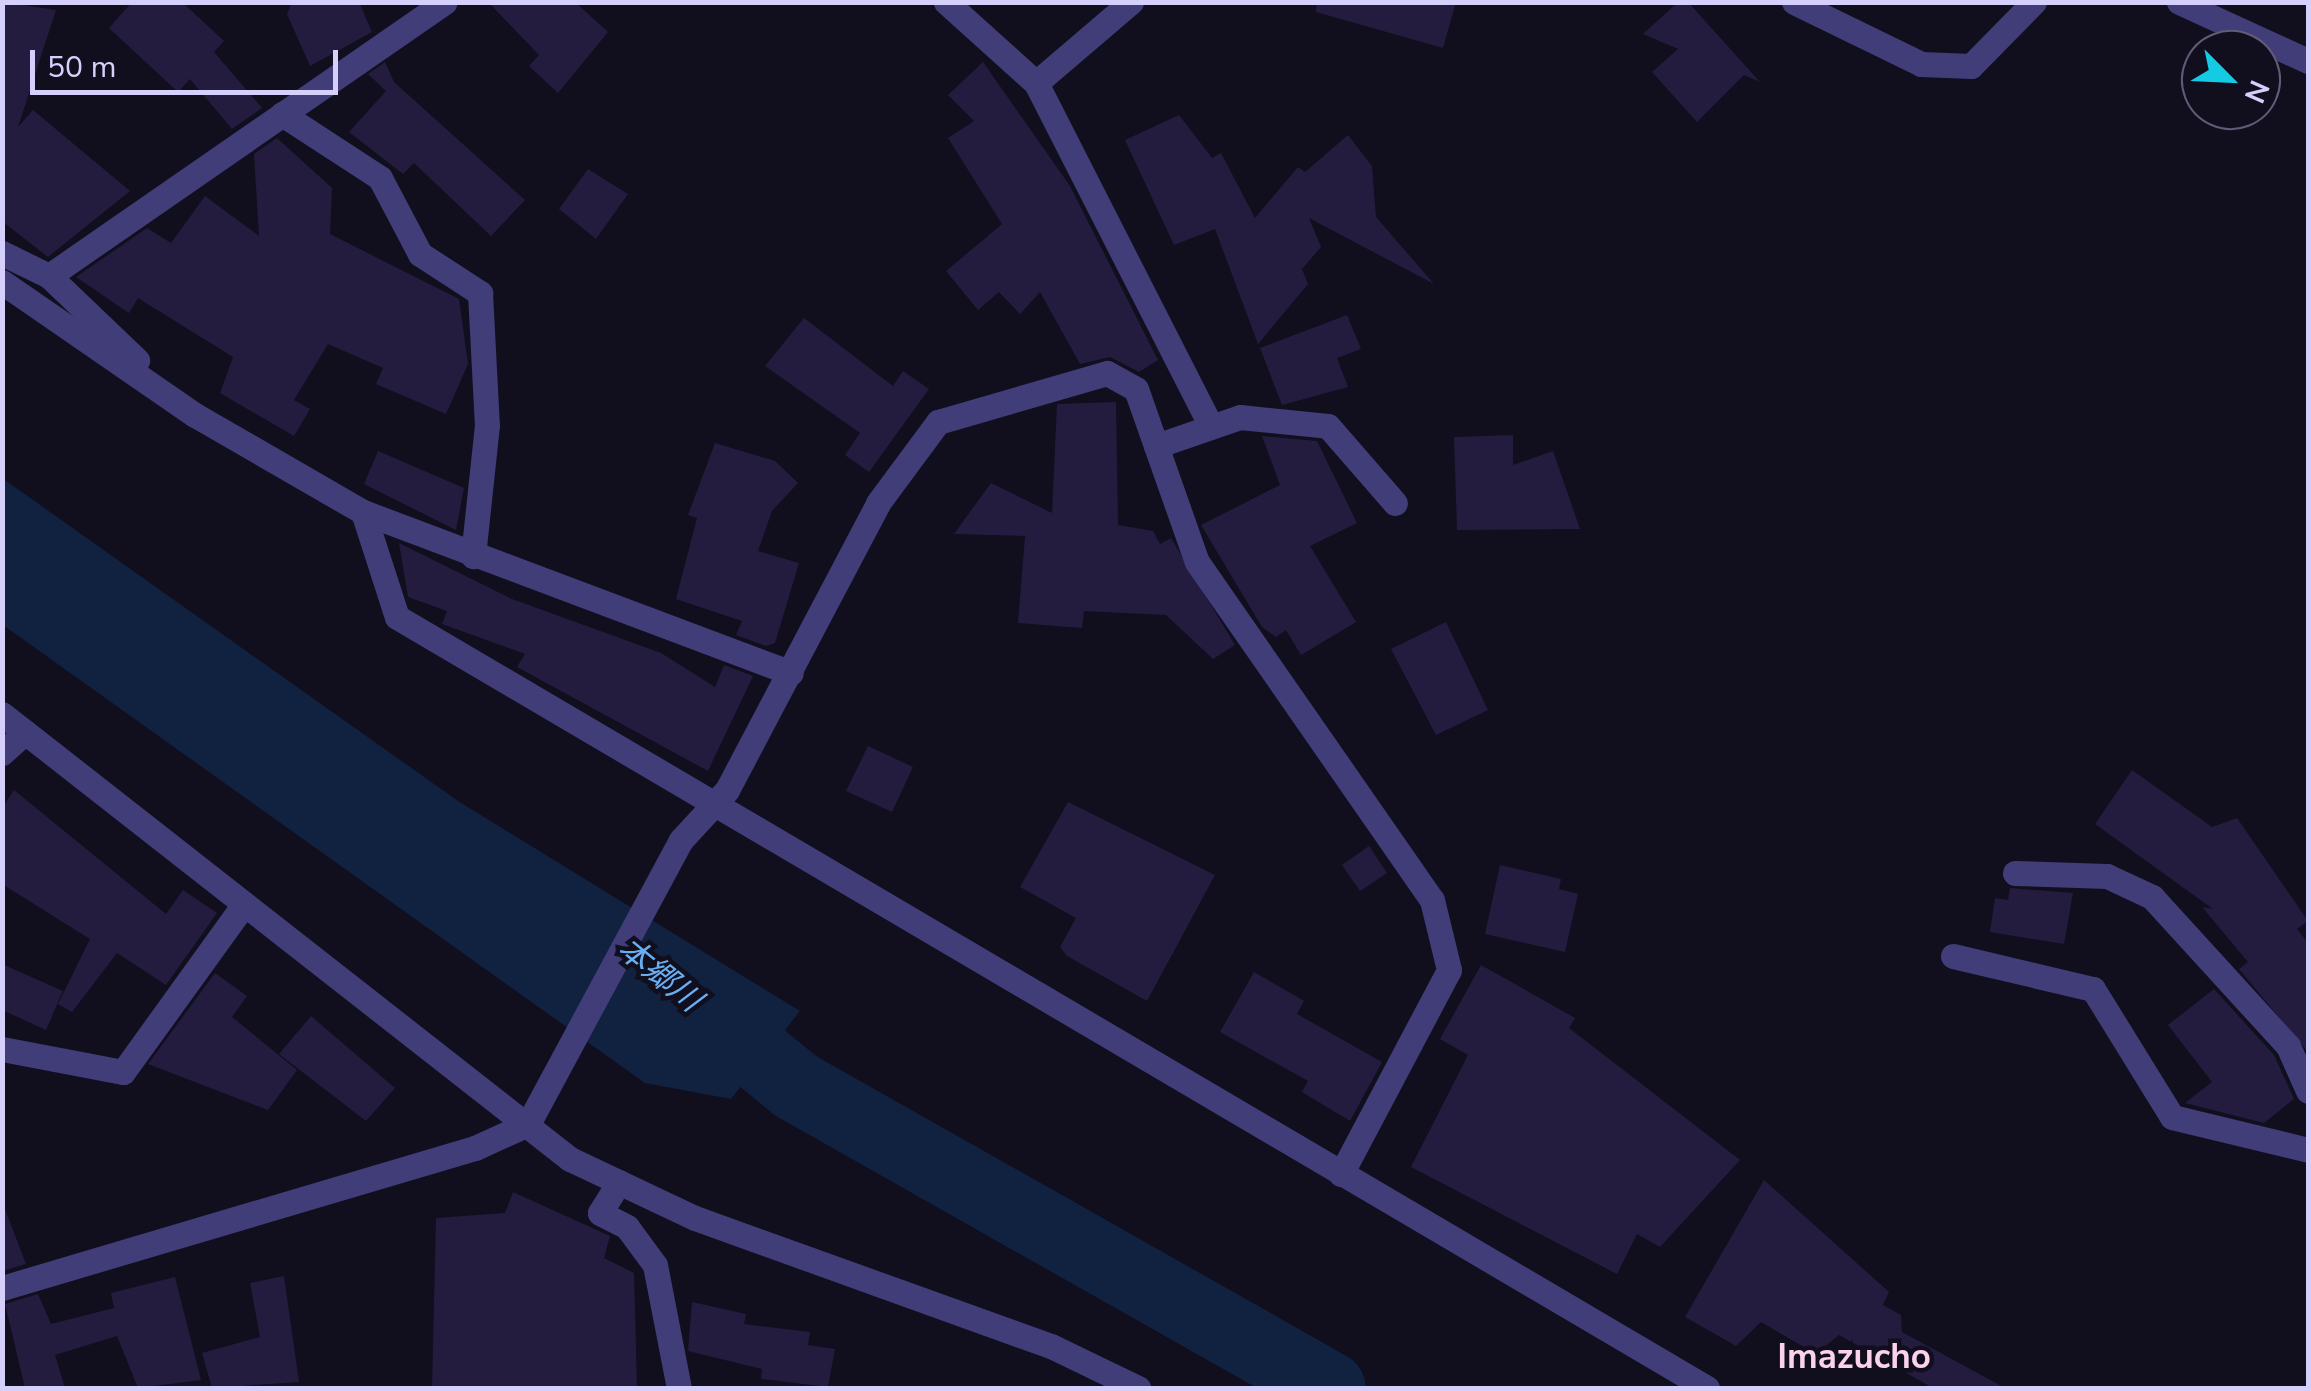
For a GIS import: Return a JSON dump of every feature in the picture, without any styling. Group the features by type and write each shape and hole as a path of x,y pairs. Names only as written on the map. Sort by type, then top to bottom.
{"street":[{"path":"48,276 282,114 410,14 444,2"},
{"path":"946,2 1036,83 1208,422"},
{"path":"1036,83 1131,2"},
{"path":"1794,2 1921,64 1972,66 2034,2"},
{"path":"2180,2 2308,61"},
{"path":"282,114 380,178 420,254 480,293 487,425 473,556"},
{"path":"2,254 48,276 195,416"},
{"path":"2,282 195,416 363,512 791,673"},
{"path":"2,1288 476,1148 528,1124 564,1050 680,840 706,805 727,790 878,503 938,422 1106,373 1136,389 1197,562 1432,900 1449,970 1341,1174"},
{"path":"1156,446 1208,422 1328,426 1396,503"},
{"path":"363,512 397,617 706,805 1707,1388"},
{"path":"2,714 528,1124 619,1182 1051,1346 1138,1388"},
{"path":"2,752 25,732"},
{"path":"2015,873 2108,876 2152,897 2288,1046 2308,1091"},
{"path":"2,1048 123,1072 244,904"},
{"path":"1953,956 2093,989 2172,1117 2308,1150"},
{"path":"619,1182 600,1213 627,1227 655,1265 679,1388"}],"water":[{"path":"2,478 458,801 800,1011 731,1099 645,1083 3,625"}],"building":[{"path":"2,2 56,10 18,127 33,110 130,191 48,257 2,221"},
{"path":"132,2 182,2 224,41 214,52 262,108 232,129 190,79 178,92 109,28"},
{"path":"292,2 359,2 372,32 310,66 287,14"},
{"path":"488,2 575,2 608,32 558,93 529,66 539,55"},
{"path":"1317,2 1456,2 1443,48 1316,12"},
{"path":"1678,2 1688,2 1760,82 1744,75 1697,122 1652,72 1678,49 1643,34"},
{"path":"385,62 394,82 525,200 491,236 414,163 403,174 349,132 386,91 368,74"},
{"path":"983,62 1070,186 1158,360 1139,372 1110,357 1080,364 1040,292 1020,314 999,292 978,310 946,271 1002,224 948,138 974,121 948,95"},
{"path":"1179,115 1212,158 1221,153 1255,218 1298,167 1305,172 1348,135 1372,166 1376,217 1434,284 1309,218 1321,247 1302,269 1308,284 1258,344 1215,229 1174,245 1125,140"},
{"path":"277,138 332,188 330,234 459,299 468,364 446,414 376,384 383,368 328,344 294,400 310,409 294,436 220,393 233,357 138,298 129,313 76,277 147,228 171,243 205,196 259,236 254,154"},
{"path":"588,169 628,194 596,239 559,209"},
{"path":"1347,315 1361,349 1337,358 1348,387 1282,405 1260,348"},
{"path":"804,318 893,386 903,371 929,389 869,472 845,455 860,433 765,366"},
{"path":"1116,402 1118,525 1153,531 1160,544 1171,538 1235,645 1213,659 1166,615 1084,611 1082,628 1018,623 1025,536 954,534 991,483 1052,513 1057,404"},
{"path":"1513,435 1513,465 1553,451 1580,529 1457,530 1454,437"},
{"path":"1262,436 1317,441 1357,523 1310,546 1356,622 1301,655 1286,630 1276,637 1262,627 1201,525 1280,485"},
{"path":"715,443 775,461 798,483 772,511 758,551 799,563 775,643 766,646 736,635 742,621 676,599 697,518 688,515"},
{"path":"378,451 464,488 456,530 364,484"},
{"path":"399,543 512,599 661,653 715,687 724,665 753,676 708,771 517,667 525,654 442,624 447,611 408,597"},
{"path":"1446,622 1488,710 1436,735 1391,649"},
{"path":"868,746 913,767 892,812 846,791"},
{"path":"2132,770 2212,827 2237,818 2308,921 2297,929 2308,943 2308,1052 2239,969 2248,962 2202,907 2213,909 2095,824"},
{"path":"14,790 166,914 183,890 217,913 166,985 117,953 72,1012 58,1004 90,939 2,884 2,808"},
{"path":"1068,802 1215,875 1147,1001 1067,956 1060,947 1076,918 1020,887"},
{"path":"1369,846 1387,873 1360,891 1342,865"},
{"path":"1500,865 1561,879 1559,889 1578,894 1565,952 1485,934"},
{"path":"2010,888 2073,893 2064,944 1990,932 1995,898 2008,900"},
{"path":"2,964 63,991 46,1030 2,1010"},
{"path":"1481,965 1575,1018 1569,1028 1740,1160 1660,1247 1637,1234 1617,1274 1411,1167 1468,1055 1440,1039"},
{"path":"1254,972 1304,1001 1297,1014 1382,1062 1350,1121 1302,1092 1308,1081 1220,1032"},
{"path":"215,973 247,996 232,1017 297,1070 268,1110 148,1064"},
{"path":"2214,989 2274,1055 2294,1099 2264,1123 2185,1103 2212,1082 2168,1025"},
{"path":"311,1016 395,1088 366,1121 279,1054"},
{"path":"1764,1180 1889,1292 1883,1305 1901,1315 1902,1332 2005,1388 1933,1388 1839,1335 1816,1354 1761,1322 1736,1346 1685,1317"},
{"path":"513,1192 610,1236 604,1258 634,1273 637,1388 432,1388 436,1218 505,1213"},
{"path":"5,1209 26,1264 2,1271 2,1210"},
{"path":"284,1276 299,1382 212,1388 202,1353 260,1337 250,1283"},
{"path":"175,1277 201,1380 138,1388 117,1336 55,1355 65,1388 25,1388 5,1304 38,1294 51,1324 114,1308 111,1293"},
{"path":"692,1302 746,1314 744,1324 810,1332 808,1345 835,1349 828,1387 761,1379 762,1369 688,1351"}],"waterway":[{"name":"本郷川","path":"686,996 796,1086 1330,1388"}],"district":[{"name":"Imazucho","path":"1854,1357"}]}
